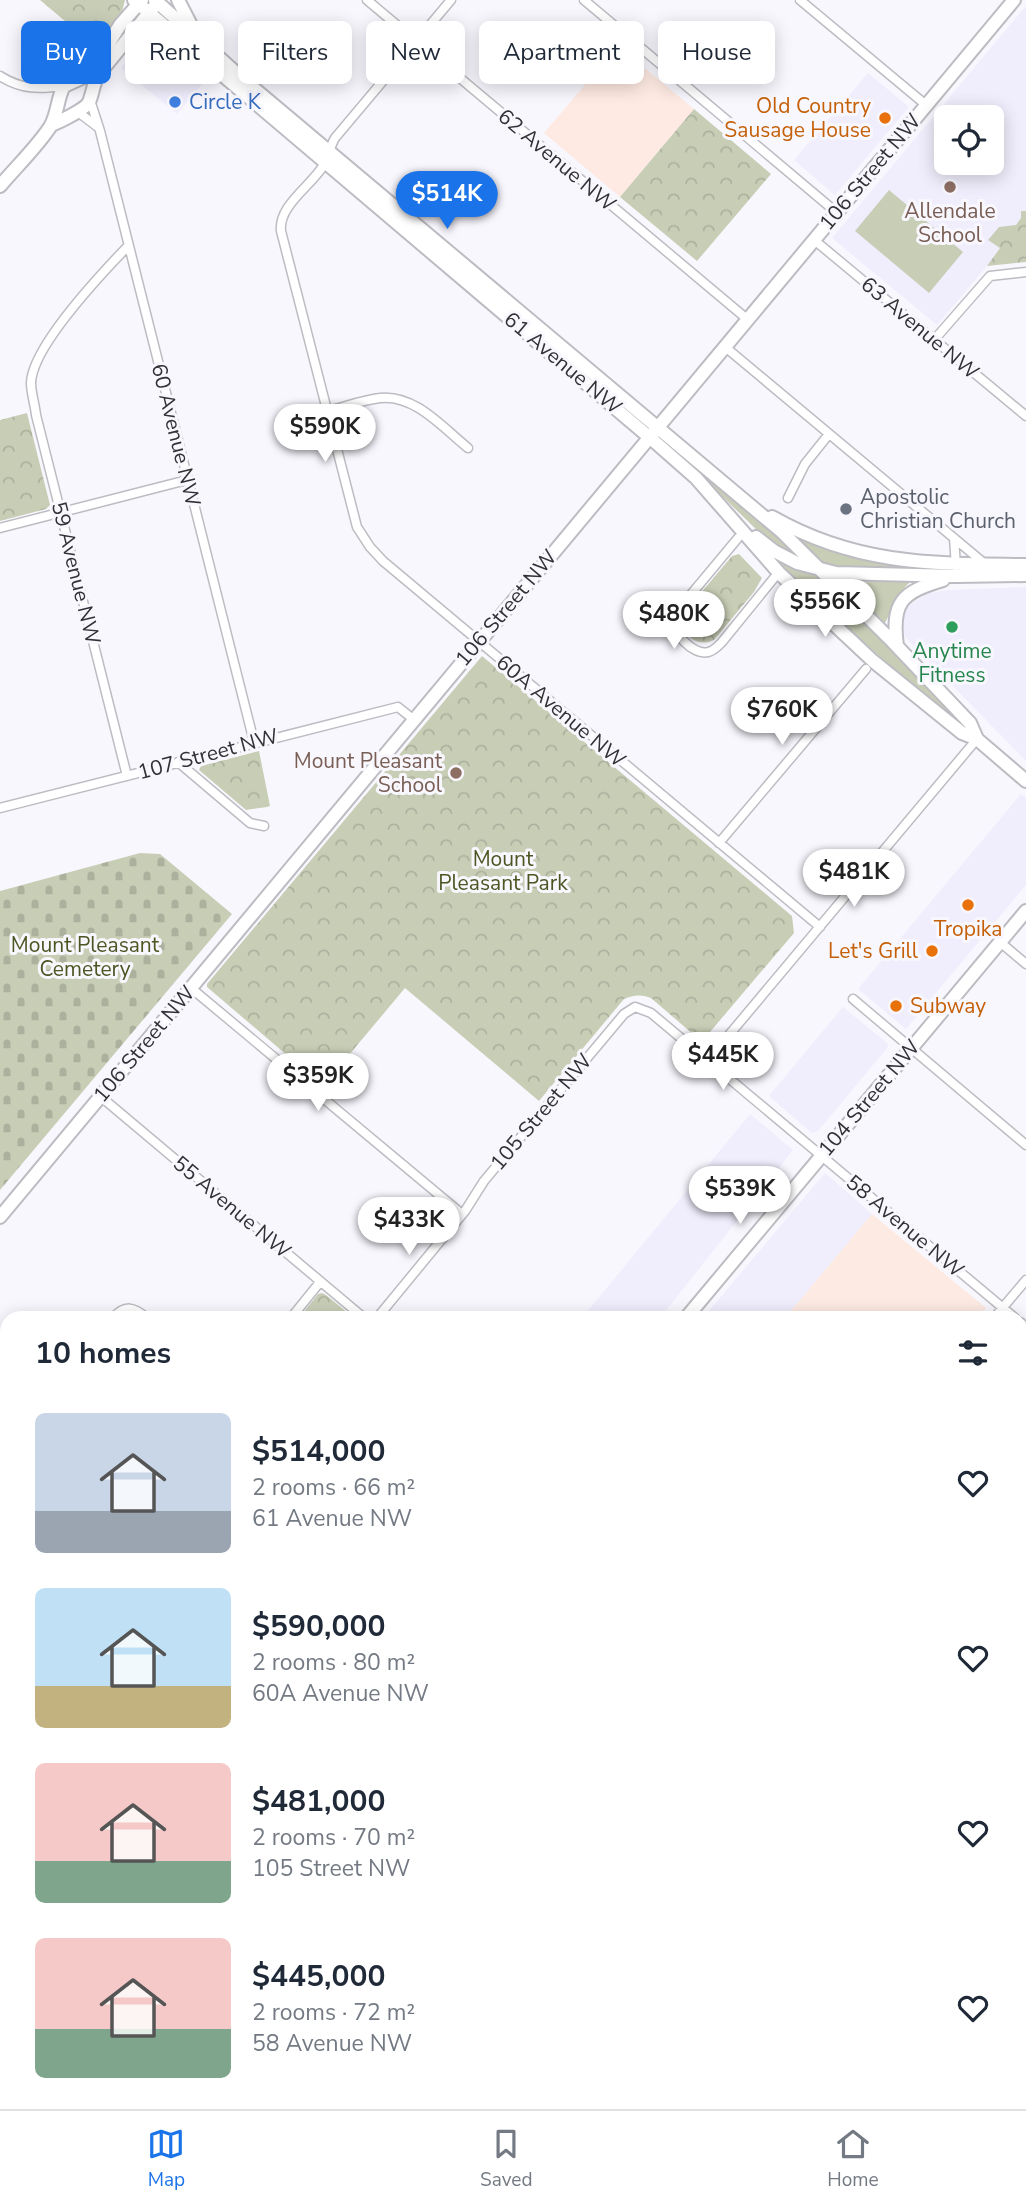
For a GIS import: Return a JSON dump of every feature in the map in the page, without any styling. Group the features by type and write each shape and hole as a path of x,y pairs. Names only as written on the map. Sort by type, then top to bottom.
{"main road":[{"path":"178,0 188,21"},
{"name":"106 Street NW","path":"0,1217 1014,0"},
{"path":"111,40 138,1"},
{"name":"61 Avenue NW","path":"138,1 155,4 175,21"},
{"path":"51,125 84,109 99,75 155,4"},
{"name":"61 Avenue NW","path":"155,4 327,158 652,432 739,496 821,570 897,646 970,723 977,739"},
{"name":"61 Avenue NW","path":"224,63 327,158"},
{"path":"0,186 51,125 70,84 85,86 90,97"},
{"path":"60,101 65,109 76,112"},
{"name":"61 Avenue NW","path":"652,432 709,491 780,574 836,627 873,661 962,733 977,739 1026,780"},
{"path":"709,491 767,547 797,563 821,570 836,573 1026,565"},
{"path":"739,496 789,526 838,546 901,561 956,570 1026,575"},
{"path":"897,646 895,617 899,606 918,587 956,570"},
{"name":"104 Street NW","path":"692,1311 1026,911"}],"street":[{"name":"62 Avenue NW","path":"367,0 392,21"},
{"path":"434,21 451,0"},
{"path":"584,0 836,212"},
{"path":"800,0 926,105"},
{"path":"0,76 16,85 35,89 60,101"},
{"name":"62 Avenue NW","path":"465,82 747,319"},
{"path":"35,89 70,84"},
{"path":"327,158 335,138 381,84"},
{"name":"60 Avenue NW","path":"90,97 254,742"},
{"path":"76,112 99,128"},
{"name":"60A Avenue NW","path":"327,158 285,212 281,224 353,516 364,538 383,561 820,927"},
{"name":"63 Avenue NW","path":"814,239 1026,416"},
{"name":"59 Avenue NW","path":"127,776 36,415 31,383 34,369 50,337 128,246"},
{"path":"934,340 990,276 1026,272"},
{"path":"724,346 986,565"},
{"path":"327,411 376,398 396,398 415,405 468,448"},
{"path":"788,498 805,464 830,434"},
{"path":"0,528 187,480"},
{"path":"738,538 673,616 672,625 678,635 696,650 707,653 712,651 775,578"},
{"path":"954,538 956,570"},
{"path":"719,843 866,669"},
{"name":"107 Street NW","path":"0,808 398,707 413,719"},
{"path":"708,1060 977,739"},
{"path":"178,762 250,824 264,826"},
{"path":"1000,942 1026,964"},
{"path":"191,988 462,1214"},
{"path":"853,999 1026,1145"},
{"name":"58 Avenue NW","path":"631,1009 640,1007 651,1013 1007,1311"},
{"name":"105 Street NW","path":"383,1311 462,1214 484,1181 615,1024 631,1009"},
{"name":"55 Avenue NW","path":"100,1096 356,1311"},
{"path":"1000,1311 1026,1280"},
{"path":"296,1311 320,1282"},
{"path":"121,1311 124,1308 138,1311"}],"shaded area":[{"name":"Allendale School","path":"1026,6 1026,212 987,266 937,325 832,238 934,116 934,175 1004,175 1004,105 943,105"},
{"path":"644,68 658,79 658,84 664,84 694,109 620,197 544,133 586,84 644,84"},
{"path":"868,73 909,107 835,195 794,160"},
{"path":"140,84 202,84 177,114"},
{"path":"1026,587 1026,761 902,634 901,619 912,603 930,593"},
{"path":"1021,794 1026,798 1026,885 906,1029 858,989"},
{"path":"843,1007 888,1044 818,1131 812,1133 769,1096"},
{"path":"750,1114 793,1150 666,1311 588,1311"},
{"path":"825,1173 872,1214 791,1311 709,1311"},
{"path":"872,1214 986,1308 984,1311 791,1311"}],"green space":[{"path":"40,0 125,0 121,16 111,29 111,21 65,21"},
{"path":"694,109 771,174 697,261 620,197"},
{"path":"889,190 963,252 929,293 855,231"},
{"path":"1021,211 1026,211 1026,262 987,266 1000,248 988,240 999,227 1016,225 1021,218"},
{"path":"27,413 50,505 46,509 0,521 0,420"},
{"path":"669,444 764,523 802,559 769,542"},
{"path":"792,533 868,559 947,570 828,567 791,535"},
{"path":"739,554 762,578 754,592 714,640 695,640 683,627 683,614 732,556"},
{"path":"784,564 824,579 962,722 961,724 957,724 853,633 817,596 782,566"},
{"path":"908,581 885,623 843,583"},
{"name":"Mount Pleasant Park","path":"482,656 792,916 794,933 710,1032 694,1035 651,998 637,996 624,999 539,1101 405,988 323,1086 207,987 207,984"},
{"path":"259,751 270,806 267,807 246,810 199,770 201,766"},
{"name":"Mount Pleasant Cemetery","path":"140,853 160,854 232,914 0,1190 0,891"},
{"path":"318,1294 326,1295 345,1311 305,1311"}],"place":[{"name":"Circle K","path":"175,102"},
{"name":"Old Country Sausage House","path":"885,118"},
{"name":"Allendale School","path":"950,187"},
{"name":"Apostolic Christian Church","path":"846,509"},
{"name":"Anytime Fitness","path":"952,627"},
{"name":"Mount Pleasant School","path":"456,773"},
{"name":"Tropika","path":"968,905"},
{"name":"Let's Grill","path":"932,951"},
{"name":"Subway","path":"896,1006"}]}
